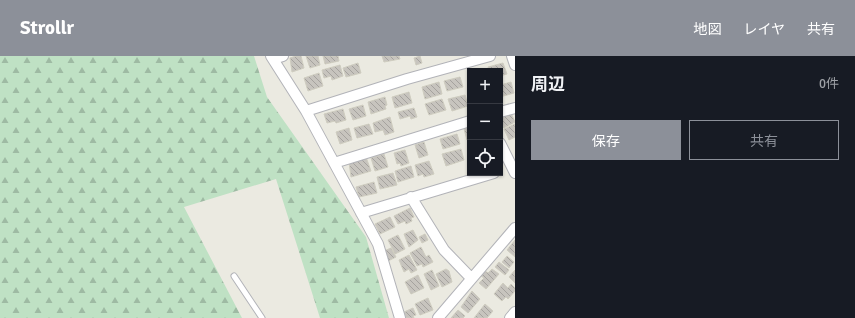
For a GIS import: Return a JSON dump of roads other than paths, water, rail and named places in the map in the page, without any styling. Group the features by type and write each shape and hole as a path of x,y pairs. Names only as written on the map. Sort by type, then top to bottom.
{"street":[{"path":"306,112 407,79 490,56"},
{"path":"512,56 515,65"},
{"path":"276,57 378,244 400,318"},
{"path":"503,111 515,108"},
{"path":"334,163 467,122"},
{"path":"503,148 513,170 503,171"},
{"path":"361,213 484,176"},
{"path":"411,197 444,250 471,278"},
{"path":"438,318 515,228"},
{"path":"510,318 515,312"}],"lane":[{"path":"234,276 262,318"}]}
